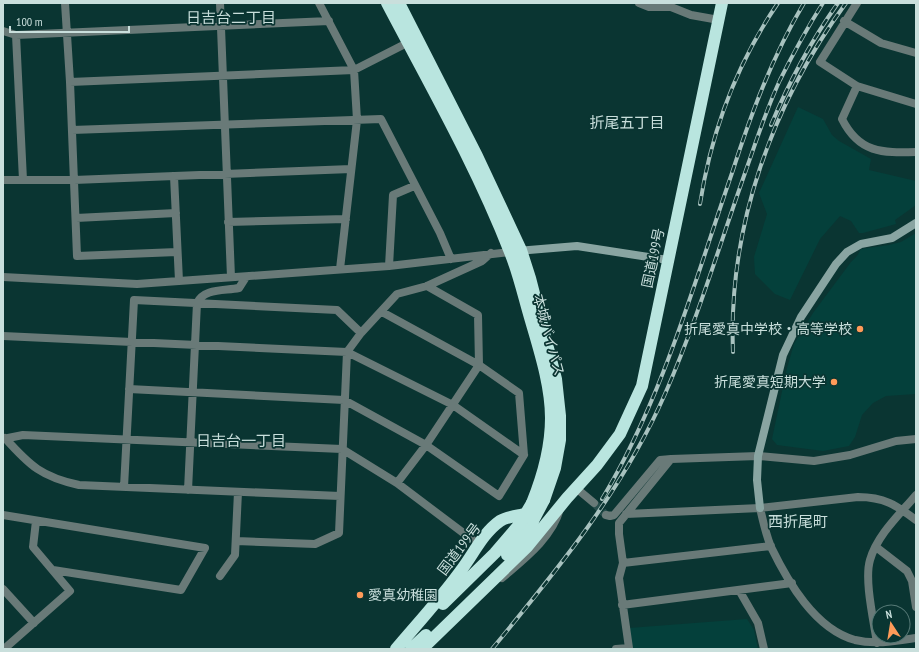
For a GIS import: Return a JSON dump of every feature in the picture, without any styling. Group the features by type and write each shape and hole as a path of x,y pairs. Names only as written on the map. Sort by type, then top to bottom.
{"highway":[{"name":"本城バイパス","path":"386,3 412,40"},
{"name":"本城バイパス","path":"399,3 412,40 447,116 515,251 544,330 556,379 559,396 560,440 555,468 544,500 525,534 502,561 411,649"},
{"name":"国道199号","path":"422,649 526,546 609,449 620,434 636,402 642,386 722,3"},
{"name":"本城バイパス","path":"396,649 495,554 532,503 544,472 551,418 546,381 515,251"},
{"name":"国道199号","path":"396,649 451,584 478,544 500,521 512,517 520,520 564,501"}],"street":[{"path":"65,3 70,82 77,256 177,252"},
{"path":"220,3 231,278"},
{"path":"319,3 354,70 357,120 340,269"},
{"path":"639,3 649,7 671,7 691,15 719,20"},
{"path":"857,3 844,21 820,62 857,86 916,104"},
{"path":"3,31 16,35 328,21"},
{"path":"844,21 881,43 916,53"},
{"path":"16,35 23,180"},
{"path":"70,82 354,70 412,40"},
{"path":"857,86 842,119 848,132 861,143 878,151 916,152"},
{"path":"72,130 381,119 451,258"},
{"path":"3,180 74,180 351,169"},
{"path":"174,176 179,281"},
{"path":"389,266 393,195 414,186"},
{"path":"76,218 176,213"},
{"path":"228,222 346,219"},
{"path":"871,642 855,640 841,634 825,624 792,583 771,546 760,508 757,480 758,456 783,355 800,317 836,264 852,248 861,244 892,238 916,223"},
{"path":"3,277 137,284 389,266 491,253 577,246 668,260"},
{"path":"236,541 315,544 339,533 347,352 361,333 397,294 427,286 482,261 491,253"},
{"path":"188,490 196,302 199,296 208,292 239,288 246,276"},
{"path":"398,484 479,366 478,315 427,286"},
{"path":"124,487 134,300 337,310 361,333"},
{"path":"129,389 191,394 344,400 426,445 499,496 524,455 519,393 479,366 382,312"},
{"path":"3,336 347,352 453,405 524,455"},
{"path":"4,438 23,435 126,440 190,441 342,449 398,484 478,544"},
{"path":"4,438 21,455 44,474 60,481 80,485 340,496"},
{"path":"606,515 614,515 660,460 758,456 814,460 850,455 896,441 916,439"},
{"path":"616,649 628,648 619,578 623,563 619,523 671,459"},
{"path":"576,488 594,503"},
{"path":"220,576 235,555 238,492"},
{"path":"872,604 868,576 870,560 881,538 916,495"},
{"path":"626,514 760,508 858,497 874,497 891,502 916,520"},
{"path":"429,649 503,577 522,562 555,525 564,501"},
{"path":"3,515 205,548 180,590 53,570"},
{"path":"9,648 70,591 32,547 36,521"},
{"path":"623,563 771,546"},
{"path":"876,547 907,571 910,576 916,607"},
{"path":"622,605 792,583"},
{"path":"3,589 34,623"},
{"path":"739,590 758,623 764,649"}],"shaded area":[{"path":"798,107 823,119 832,135 839,141 871,159 869,170 916,181 916,205 895,220 896,224 863,233 859,233 851,221 840,216 820,239 790,300 775,294 755,274 754,257 767,214 759,193"},
{"name":"折尾愛真中学校・高等学校","path":"916,233 916,394 886,396 873,403 862,415 855,437 849,446 823,451 777,445 772,439 787,368 794,344 813,313 861,249 901,242"},
{"path":"747,619 754,630 758,649 626,649 629,628"}],"tunnel":[{"path":"594,503 606,515"}],"railway":[{"path":"700,204 711,151 728,99 750,50 778,3"},
{"path":"602,499 624,461 660,380 676,339 739,151 763,86 792,23 804,3"},
{"path":"492,649 588,528 630,463 648,429 665,394 687,340 770,103 790,61 823,3"},
{"path":"771,125 801,62 838,3"},
{"path":"733,352 733,305 738,259 747,213 760,168 776,125 796,83 820,42 846,3"}],"place":[{"name":"折尾愛真中学校・高等学校","path":"860,329"},
{"name":"折尾愛真短期大学","path":"834,382"},
{"name":"愛真幼稚園","path":"360,595"}],"district":[{"name":"日吉台二丁目","path":"231,18"},
{"name":"折尾五丁目","path":"627,123"},
{"name":"日吉台一丁目","path":"241,441"},
{"name":"西折尾町","path":"798,522"}]}
